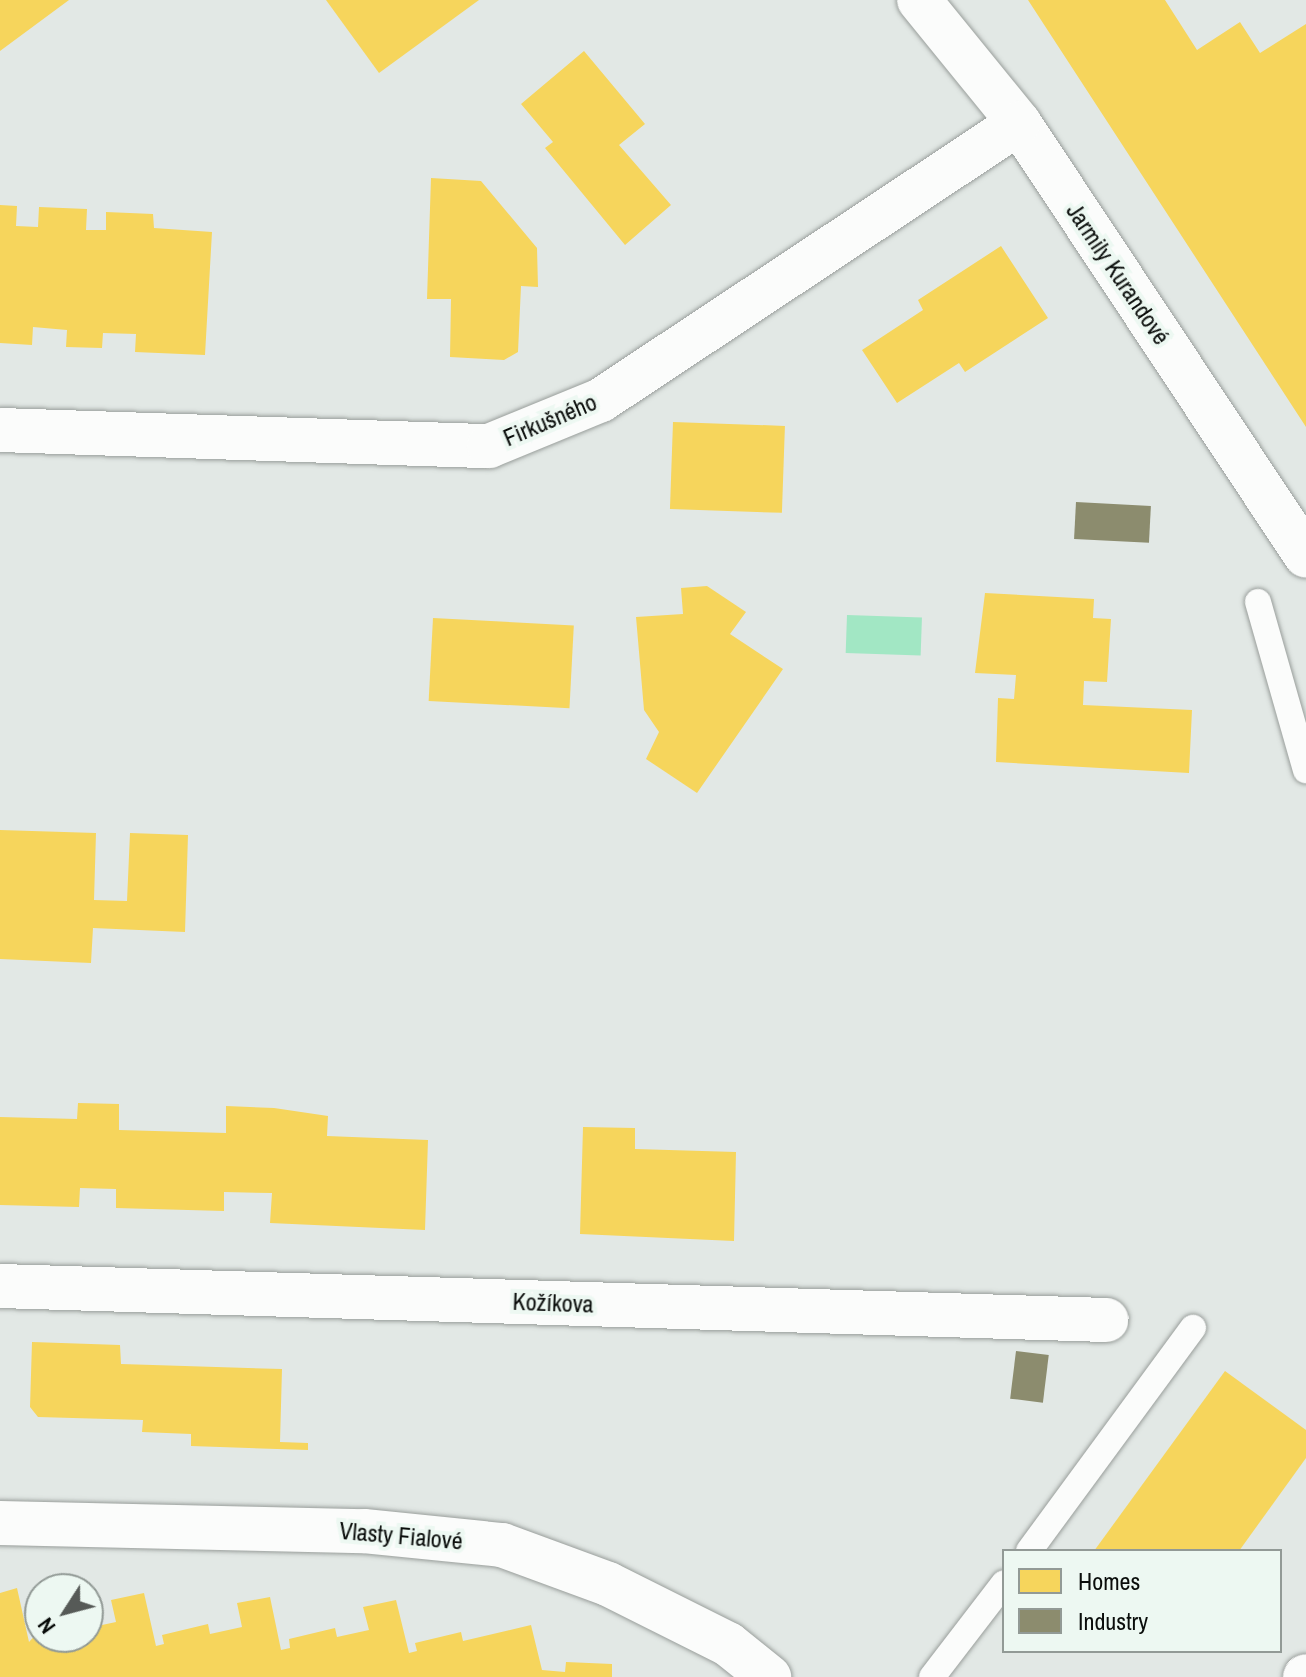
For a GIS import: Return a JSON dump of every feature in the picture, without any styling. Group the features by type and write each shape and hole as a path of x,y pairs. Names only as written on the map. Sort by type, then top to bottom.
{"street":[{"name":"Jarmily Kurandové","path":"919,0 1019,123 1306,556"},
{"name":"Firkušného","path":"0,430 489,446 601,400 1019,123"},
{"name":"Kožíkova","path":"0,1286 1106,1320"},
{"name":"Vlasty Fialové","path":"0,1523 364,1531 502,1545 608,1584 728,1644 769,1677"}],"lane":[{"path":"1258,602 1306,770"},
{"path":"1030,1549 1193,1328"},
{"path":"932,1677 1002,1586"}],"shaded area":[{"path":"847,615 922,618 921,656 846,653"}],"building: Homes":[{"path":"0,0 69,0 0,51"},
{"path":"326,0 479,0 379,73"},
{"path":"1028,0 1165,0 1197,50 1240,22 1260,53 1306,24 1306,427"},
{"path":"584,51 645,124 619,145 671,205 625,245 545,148 553,142 521,104"},
{"path":"431,178 481,181 537,248 538,287 521,286 518,352 504,360 450,357 451,299 427,299"},
{"path":"0,205 17,206 16,226 38,227 39,207 87,209 86,230 106,230 106,212 153,214 154,228 212,232 205,355 135,352 136,334 103,333 102,348 66,347 67,330 33,327 32,345 0,343"},
{"path":"1001,246 1048,318 965,372 959,363 897,403 862,350 923,310 918,300"},
{"path":"673,422 785,426 782,513 670,509"},
{"path":"707,586 746,612 730,634 783,669 697,793 646,759 659,732 644,710 636,617 683,614 681,588"},
{"path":"985,593 1094,599 1093,618 1111,619 1107,682 1084,681 1083,705 1192,710 1189,773 996,762 998,698 1014,699 1016,675 975,673"},
{"path":"433,618 574,625 569,708 429,701"},
{"path":"0,830 96,833 94,900 127,901 130,833 188,835 185,932 93,928 91,963 0,959"},
{"path":"78,1103 119,1104 119,1130 226,1133 226,1106 274,1108 328,1116 327,1136 428,1140 425,1230 270,1223 272,1193 224,1192 224,1211 116,1208 116,1189 80,1188 79,1207 0,1205 0,1117 77,1119"},
{"path":"583,1127 635,1128 635,1149 736,1152 734,1241 580,1234"},
{"path":"32,1342 120,1345 121,1364 282,1369 280,1442 308,1443 308,1450 191,1446 191,1434 142,1432 143,1420 38,1417 30,1407"},
{"path":"1225,1371 1306,1430 1306,1458 1240,1549 1095,1549"},
{"path":"17,1588 24,1620 24,1653 104,1653 104,1625 116,1622 111,1600 144,1593 156,1646 164,1644 162,1635 208,1624 210,1634 242,1627 237,1603 270,1597 281,1650 290,1648 289,1639 335,1628 337,1637 369,1630 363,1607 396,1600 409,1653 417,1651 415,1643 461,1632 463,1641 531,1625 542,1670 565,1672 566,1662 612,1664 612,1677 0,1677 0,1593"}],"building: Industry":[{"path":"1076,502 1151,506 1149,543 1074,539"},
{"path":"1016,1351 1049,1355 1043,1403 1010,1399"}]}
